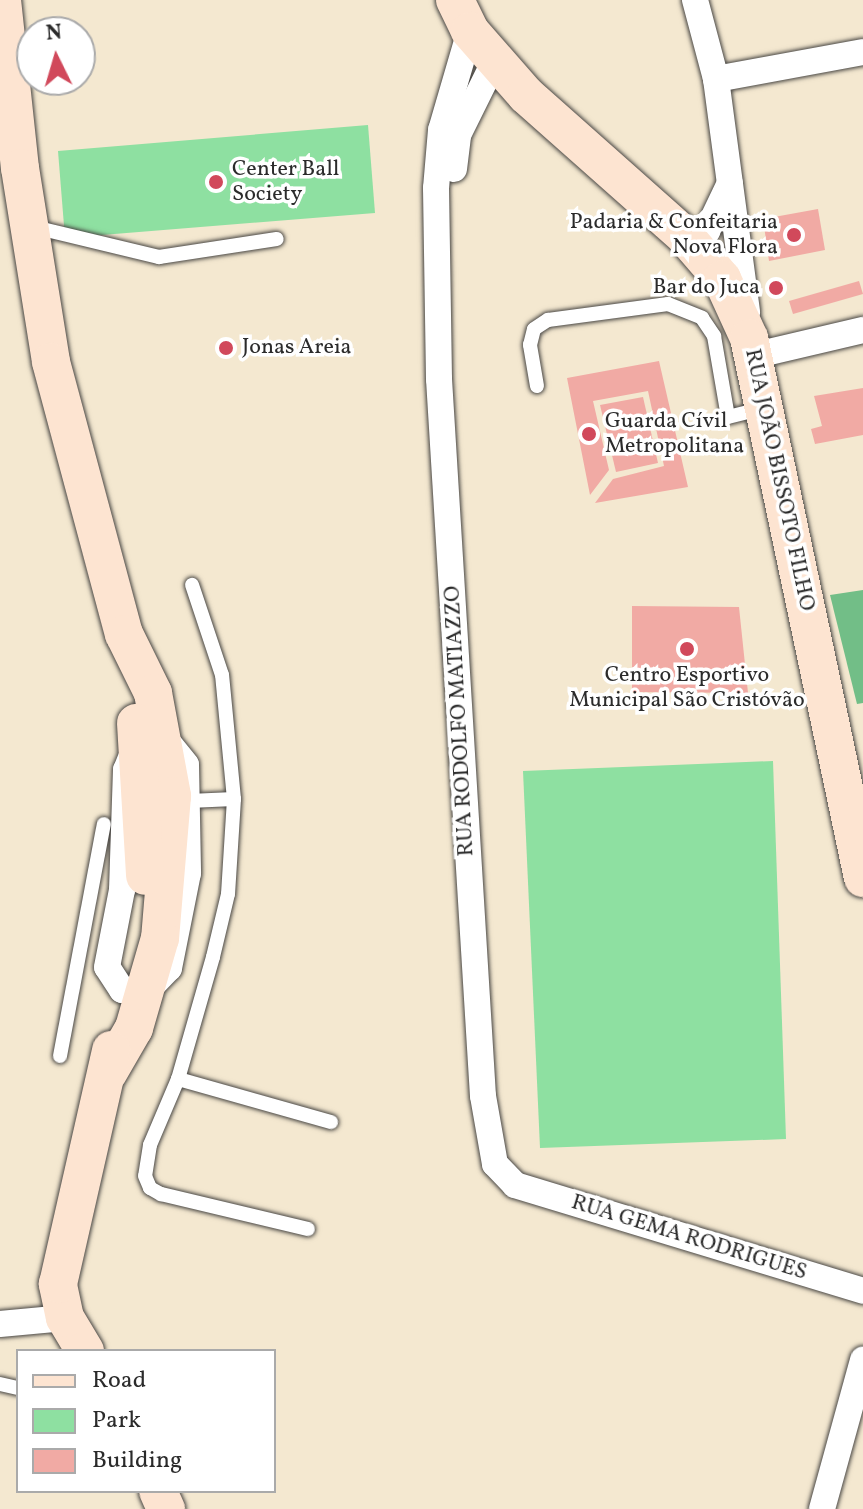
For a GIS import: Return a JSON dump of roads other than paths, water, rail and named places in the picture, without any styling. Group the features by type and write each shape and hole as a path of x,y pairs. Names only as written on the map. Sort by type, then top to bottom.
{"main road":[{"path":"2,0 29,226 51,362 124,634 153,693 148,744 153,770 158,869 134,1028 108,1073 60,1257 58,1284 65,1318 84,1349"},
{"name":"RUA JOÃO BISSOTO FILHO","path":"462,16 526,95 685,236 722,279 751,347 863,878"}],"street":[{"path":"695,0 716,79 732,180 751,347 863,330"},
{"name":"RUA RODOLFO MATIAZZO","path":"462,16 441,130 437,247 439,379 483,1096 495,1164 515,1185"},
{"path":"716,79 863,52"},
{"name":"RUA RODOLFO MATIAZZO","path":"437,247 458,135 495,60"},
{"path":"685,236 707,231 720,213 732,180"},
{"path":"148,744 186,765 189,801 188,873 174,951 169,968 140,984 107,964 122,890 126,770 148,744"},
{"name":"RUA GEMA RODRIGUES","path":"515,1185 863,1291"},
{"path":"0,1324 65,1318"},
{"path":"822,1509 863,1360"}],"lane":[{"path":"29,226 159,257 277,239"},
{"path":"537,386 530,345 534,329 548,320 668,304 702,318 714,336 728,417 764,408"},
{"path":"192,585 222,675 234,799 228,894 178,1079 150,1145 145,1176 150,1188 308,1229"},
{"path":"189,801 234,799"},
{"path":"60,1056 104,824"},
{"path":"178,1079 331,1122"}],"place":[{"name":"Center Ball Society","path":"216,182"},
{"name":"Padaria & Confeitaria Nova Flora","path":"794,235"},
{"name":"Bar do Juca","path":"776,288"},
{"name":"Jonas Areia","path":"226,348"},
{"name":"Guarda Cívil Metropolitana","path":"589,434"},
{"name":"Centro Esportivo Municipal São Cristóvão","path":"687,649"}]}
